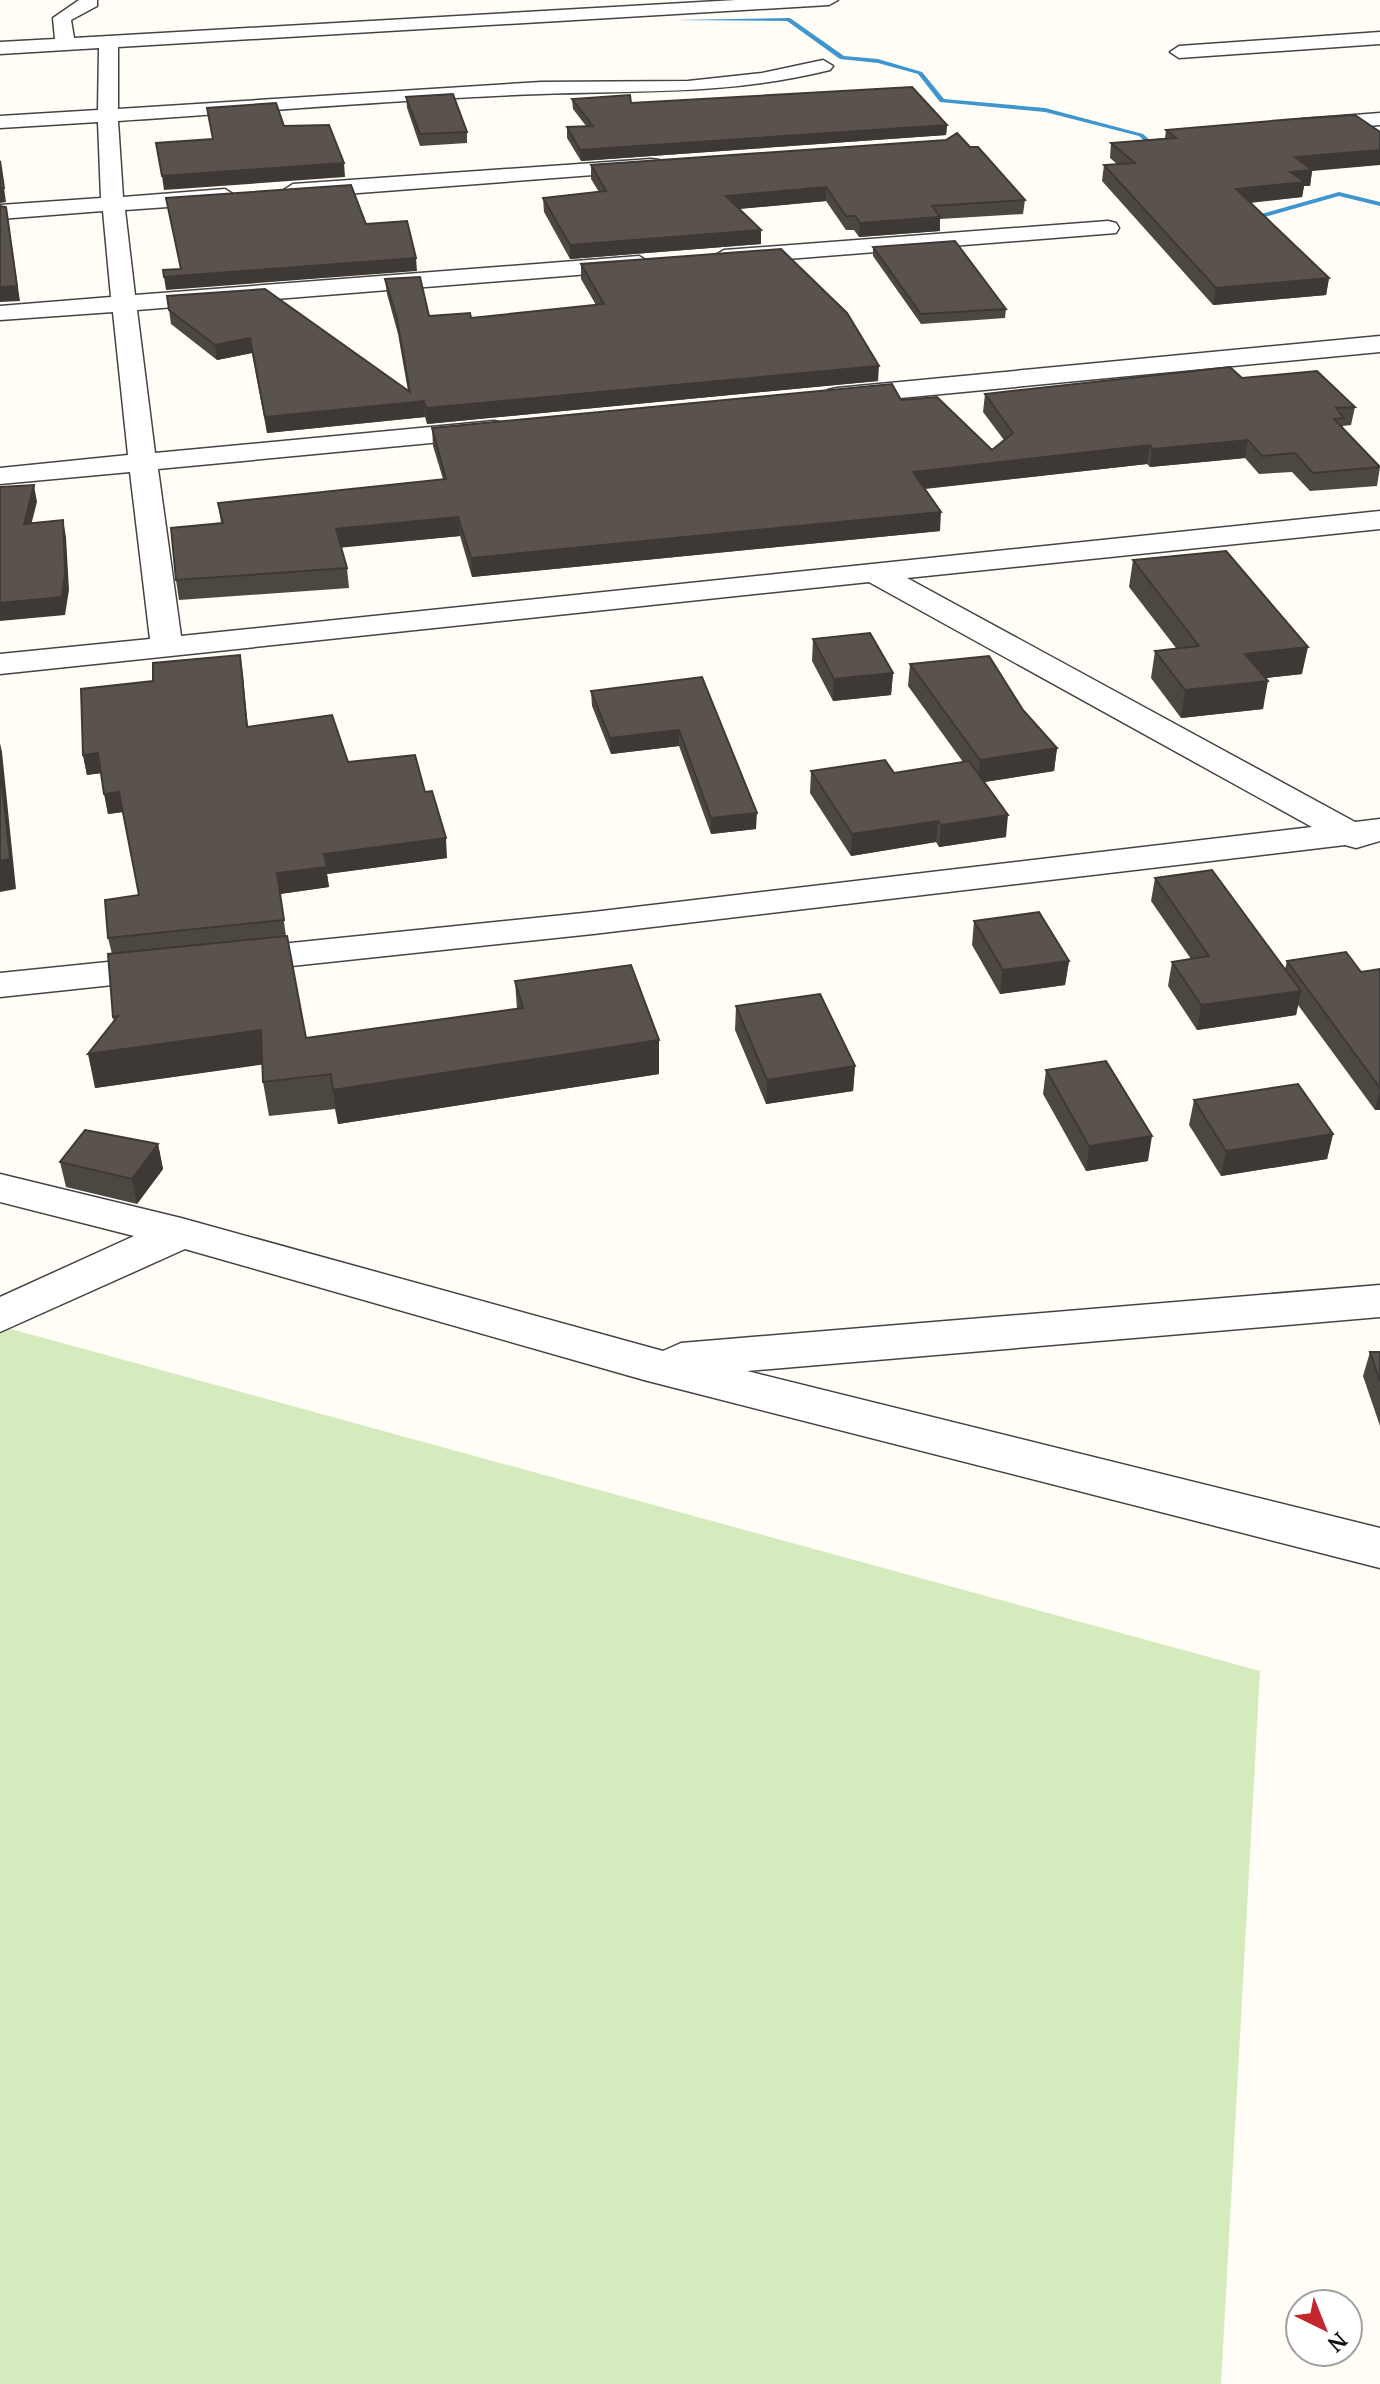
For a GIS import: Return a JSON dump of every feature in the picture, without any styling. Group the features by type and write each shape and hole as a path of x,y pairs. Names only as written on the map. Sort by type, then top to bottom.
{"street":[{"path":"65,44 62,18 88,6 88,0"},
{"path":"0,48 829,0"},
{"path":"1179,52 1380,38"},
{"path":"109,42 105,116 111,204 141,463 167,649"},
{"path":"0,122 541,88 688,87 823,66"},
{"path":"1295,126 1380,119"},
{"path":"0,212 678,163"},
{"path":"695,259 1108,228"},
{"path":"0,313 664,262"},
{"path":"809,399 1380,344"},
{"path":"0,476 522,427"},
{"path":"0,664 167,649 1380,520"},
{"path":"872,572 1370,838"},
{"path":"0,985 1370,838"},
{"path":"0,1188 181,1233 644,1363 1380,1548"},
{"path":"0,1316 181,1233"},
{"path":"644,1363 1380,1301"}],"green space":[{"path":"0,1326 1260,1671 1221,2384 0,2384"}],"building":[{"path":"912,87 947,125 580,150 567,127 593,126 572,99 630,95 631,103"},
{"path":"453,94 467,132 420,134 406,97"},
{"path":"276,103 284,126 329,125 344,163 162,176 156,143 213,139 207,108"},
{"path":"1355,115 1380,132 1380,150 1295,157 1312,170 1290,172 1305,182 1236,189 1329,278 1216,288 1104,165 1135,163 1111,143 1176,138 1166,130"},
{"path":"957,133 970,147 978,147 1025,200 932,206 940,217 860,223 855,216 846,216 826,187 726,196 761,230 570,245 543,198 606,191 591,165 946,140"},
{"path":"0,161 4,188 0,188"},
{"path":"351,185 366,224 407,221 416,258 164,277 163,270 181,269 166,198"},
{"path":"0,206 6,207 17,286 0,287"},
{"path":"955,241 1006,309 921,314 873,247"},
{"path":"781,249 847,313 879,366 426,408 424,401 265,417 250,338 215,345 169,310 167,296 265,289 410,392 397,319 385,279 420,277 429,316 470,313 471,318 604,304 581,264"},
{"path":"1230,367 1242,378 1317,371 1355,407 1336,408 1344,418 1334,419 1380,467 1313,473 1295,453 1262,456 1248,440 1152,449 1150,445 913,472 941,512 471,558 458,517 336,529 347,568 176,580 171,528 223,523 218,503 446,479 432,428 892,384 901,400 937,397 992,450 1013,433 985,394"},
{"path":"34,485 24,524 63,520 65,573 62,597 0,603 0,487"},
{"path":"1226,551 1308,647 1245,654 1268,681 1185,690 1155,651 1199,646 1133,560"},
{"path":"870,633 893,673 834,679 813,639"},
{"path":"240,655 247,727 332,715 348,762 415,755 425,792 432,791 446,838 324,854 327,867 277,873 284,920 108,938 105,900 139,895 119,792 104,794 98,753 83,755 81,689 153,681 153,663"},
{"path":"989,656 1023,710 1057,748 980,760 910,664"},
{"path":"702,677 757,813 711,818 679,730 610,738 591,691"},
{"path":"885,760 894,773 969,761 1008,815 941,825 938,821 852,834 811,771"},
{"path":"0,766 10,859 0,861"},
{"path":"1212,870 1301,991 1201,1005 1172,962 1209,956 1155,878"},
{"path":"1039,912 1069,961 1003,970 974,921"},
{"path":"287,936 306,1038 523,1008 515,981 631,965 659,1040 333,1090 331,1074 263,1082 261,1030 88,1054 118,1016 113,1017 108,954"},
{"path":"1346,952 1361,972 1380,969 1380,1088 1287,961"},
{"path":"820,994 855,1066 767,1080 736,1006"},
{"path":"1106,1061 1152,1136 1089,1146 1046,1070"},
{"path":"1298,1084 1333,1134 1226,1151 1194,1100"},
{"path":"85,1130 158,1144 132,1179 60,1162"},
{"path":"1370,1352 1380,1352 1380,1381"}],"waterway":[{"path":"678,20 788,19 842,58 878,61 920,73 942,101 1045,110 1141,135 1159,151"},
{"path":"1245,213 1261,216 1339,194 1380,204"}]}
